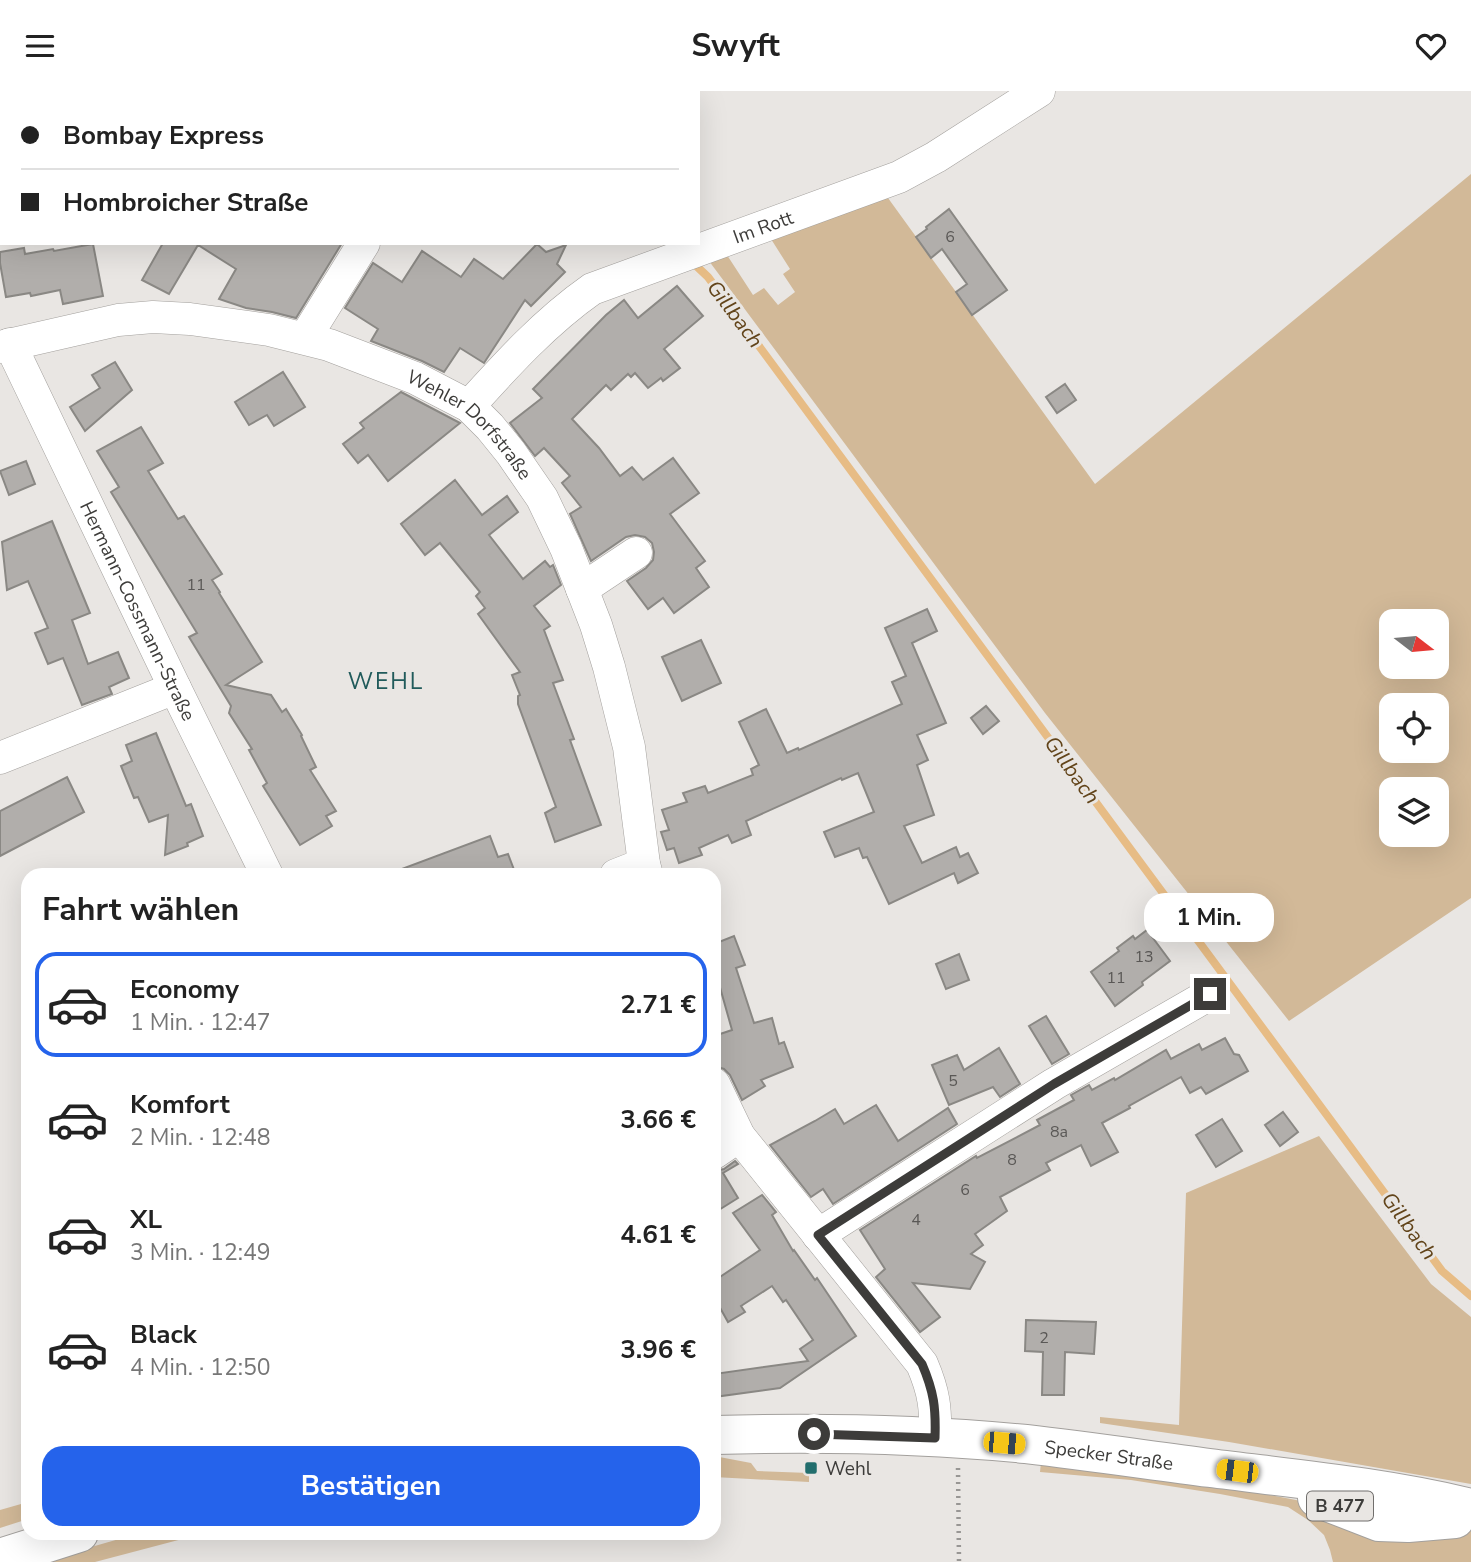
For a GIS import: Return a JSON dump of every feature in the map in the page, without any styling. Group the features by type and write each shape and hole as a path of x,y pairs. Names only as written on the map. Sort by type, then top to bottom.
{"main road":[{"name":"Specker Straße","path":"721,1435 802,1434 947,1439 1090,1451 1315,1480 1471,1509"},
{"name":"Specker Straße","path":"1211,1468 1325,1500 1379,1522 1471,1519"},
{"path":"0,1558 57,1540"}],"street":[{"name":"Im Rott","path":"469,407 525,346 592,289 899,177 936,157 1030,94"},
{"path":"305,338 363,245"},
{"name":"Wehler Dorfstraße","path":"5,345 118,320 153,317 230,324 329,345 415,378 469,407 511,453 542,498 566,548 596,625 629,747 636,868"},
{"name":"Hermann-Cossmann-Straße","path":"5,345 264,868"},
{"path":"582,589 636,553"},
{"path":"0,758 174,688"},
{"path":"818,1235 1054,1084 1210,994"},
{"path":"721,1116 727,1144 818,1235 922,1364 931,1385 936,1413 947,1439"}],"path":[{"path":"947,1439 958,1468 959,1562"}],"shaded area":[{"path":"1471,174 1471,898 1289,1021 1045,713 709,261 727,255 753,295 764,288 778,305 795,292 783,274 790,269 771,239 888,198 1095,484"},
{"path":"1319,1136 1431,1284 1471,1317 1471,1484 1229,1442 1100,1423 1100,1417 1179,1425 1186,1193"},
{"path":"721,1457 751,1463 757,1471 809,1473 809,1482 721,1477"},
{"path":"1041,1462 1244,1490 1319,1507 1471,1529 1471,1562 1333,1562 1324,1535 1288,1507 1131,1480 1040,1472"},
{"path":"21,1504 21,1521 0,1528 0,1510"},
{"path":"116,1540 178,1540 95,1562 39,1562"}],"building":[{"path":"949,209 1007,290 972,315 956,292 967,284 942,249 931,258 916,237"},
{"path":"93,245 103,296 63,304 60,290 31,296 30,293 6,297 0,252 24,248 25,254"},
{"path":"162,245 198,245 169,294 142,280"},
{"path":"198,245 341,245 296,318 246,308 219,299 236,269"},
{"path":"536,245 546,252 566,245 557,264 565,272 531,306 525,300 484,363 460,348 444,372 371,341 378,329 345,308 373,263 402,282 422,251 461,277 474,259 503,279"},
{"path":"677,286 703,316 664,349 680,368 648,388 635,373 631,377 628,374 611,390 606,385 572,419 620,476 632,467 643,480 673,458 699,493 670,514 705,561 696,568 709,587 674,613 663,598 648,609 627,581 653,560 652,543 645,537 626,537 591,561 570,514 581,507 562,483 570,476 544,448 535,456 510,423 542,398 533,389 624,300 638,318"},
{"path":"115,362 132,390 85,431 70,407 100,388 92,375"},
{"path":"283,372 305,407 274,426 267,415 249,425 235,402"},
{"path":"1065,384 1076,400 1057,413 1046,397"},
{"path":"401,392 460,423 388,481 368,455 358,463 343,444 364,428 360,423"},
{"path":"141,427 163,463 148,471 178,519 184,516 222,574 212,580 262,662 226,685 271,695 282,712 286,709 302,735 316,767 310,770 336,811 326,816 332,826 300,845 263,786 267,783 249,750 252,749 229,713 231,706 189,637 197,633 111,492 119,487 97,451"},
{"path":"26,461 35,484 9,495 0,471"},
{"path":"455,480 482,515 507,496 518,512 489,535 523,579 545,561 550,567 553,565 561,585 534,606 550,626 544,630 563,680 553,683 574,739 570,740 601,825 555,842 545,813 556,807 518,704 520,695 512,675 520,672 478,614 485,608 476,596 480,592 440,543 425,555 401,524"},
{"path":"52,521 90,613 72,620 88,664 118,652 129,678 109,687 112,694 82,705 63,658 48,664 35,633 48,628 28,581 7,590 2,542"},
{"path":"927,609 937,631 912,643 946,723 917,735 928,760 917,765 934,815 904,826 922,863 956,847 960,857 968,853 978,873 958,883 954,873 889,904 867,857 863,858 859,848 835,857 824,832 874,812 858,773 842,780 841,778 746,821 751,835 732,843 728,835 699,848 702,855 679,863 674,848 667,850 661,832 669,830 662,810 687,802 683,793 705,786 708,793 753,775 751,769 759,765 739,722 766,709 787,753 902,704 892,682 906,676 885,628"},
{"path":"701,640 721,683 682,701 662,657"},
{"path":"986,706 999,721 983,734 971,718"},
{"path":"156,733 186,806 191,804 203,836 187,843 188,846 165,855 168,815 149,822 138,797 134,798 121,766 132,761 126,745"},
{"path":"67,777 84,812 0,856 0,811"},
{"path":"490,836 498,857 508,854 513,868 404,868"},
{"path":"1147,930 1170,961 1115,1006 1091,972 1119,951 1117,948 1133,936 1135,939"},
{"path":"734,936 745,965 736,968 754,1023 772,1018 779,1044 784,1042 793,1067 761,1080 765,1086 742,1100 730,1075 721,1068 721,1034 732,1030 721,991 721,941"},
{"path":"959,954 969,980 946,989 936,964"},
{"path":"1046,1016 1069,1054 1052,1064 1029,1026"},
{"path":"1225,1038 1248,1071 1206,1094 1201,1087 1190,1093 1181,1077 1102,1123 1118,1152 1091,1166 1081,1145 1046,1163 1050,1170 1000,1197 1007,1211 975,1234 983,1245 971,1254 985,1262 970,1289 913,1283 940,1317 920,1332 876,1277 885,1269 860,1230 976,1156 977,1158 1040,1125 1037,1120 1074,1100 1071,1095 1089,1085 1092,1090 1114,1078 1115,1080 1166,1050 1171,1059 1199,1044 1202,1050"},
{"path":"999,1048 1020,1084 1000,1097 993,1087 949,1105 932,1065 957,1055 964,1070"},
{"path":"876,1105 898,1141 948,1108 957,1124 833,1204 823,1189 811,1197 770,1145 835,1109 844,1124"},
{"path":"1283,1112 1298,1132 1280,1146 1265,1125"},
{"path":"1222,1119 1242,1151 1216,1167 1196,1135"},
{"path":"735,1161 738,1164 723,1173 738,1198 721,1209 721,1170"},
{"path":"762,1195 776,1212 772,1215 793,1251 815,1280 817,1278 856,1336 780,1388 721,1396 721,1373 808,1361 800,1349 813,1340 786,1300 783,1302 772,1286 741,1306 745,1312 728,1322 721,1310 721,1276 760,1250 733,1213"},
{"path":"1026,1320 1096,1322 1094,1354 1065,1352 1064,1395 1042,1395 1043,1352 1025,1351"}],"waterway":[{"name":"Gillbach","path":"690,260 708,277 1442,1271 1471,1296"}],"place":[{"name":"Wehl","path":"811,1468"}],"district":[{"name":"WEHL","path":"386,681"}],"route":[{"path":"814,1434 935,1438 936,1413 931,1385 922,1364 818,1235 1054,1084 1210,994"}]}
